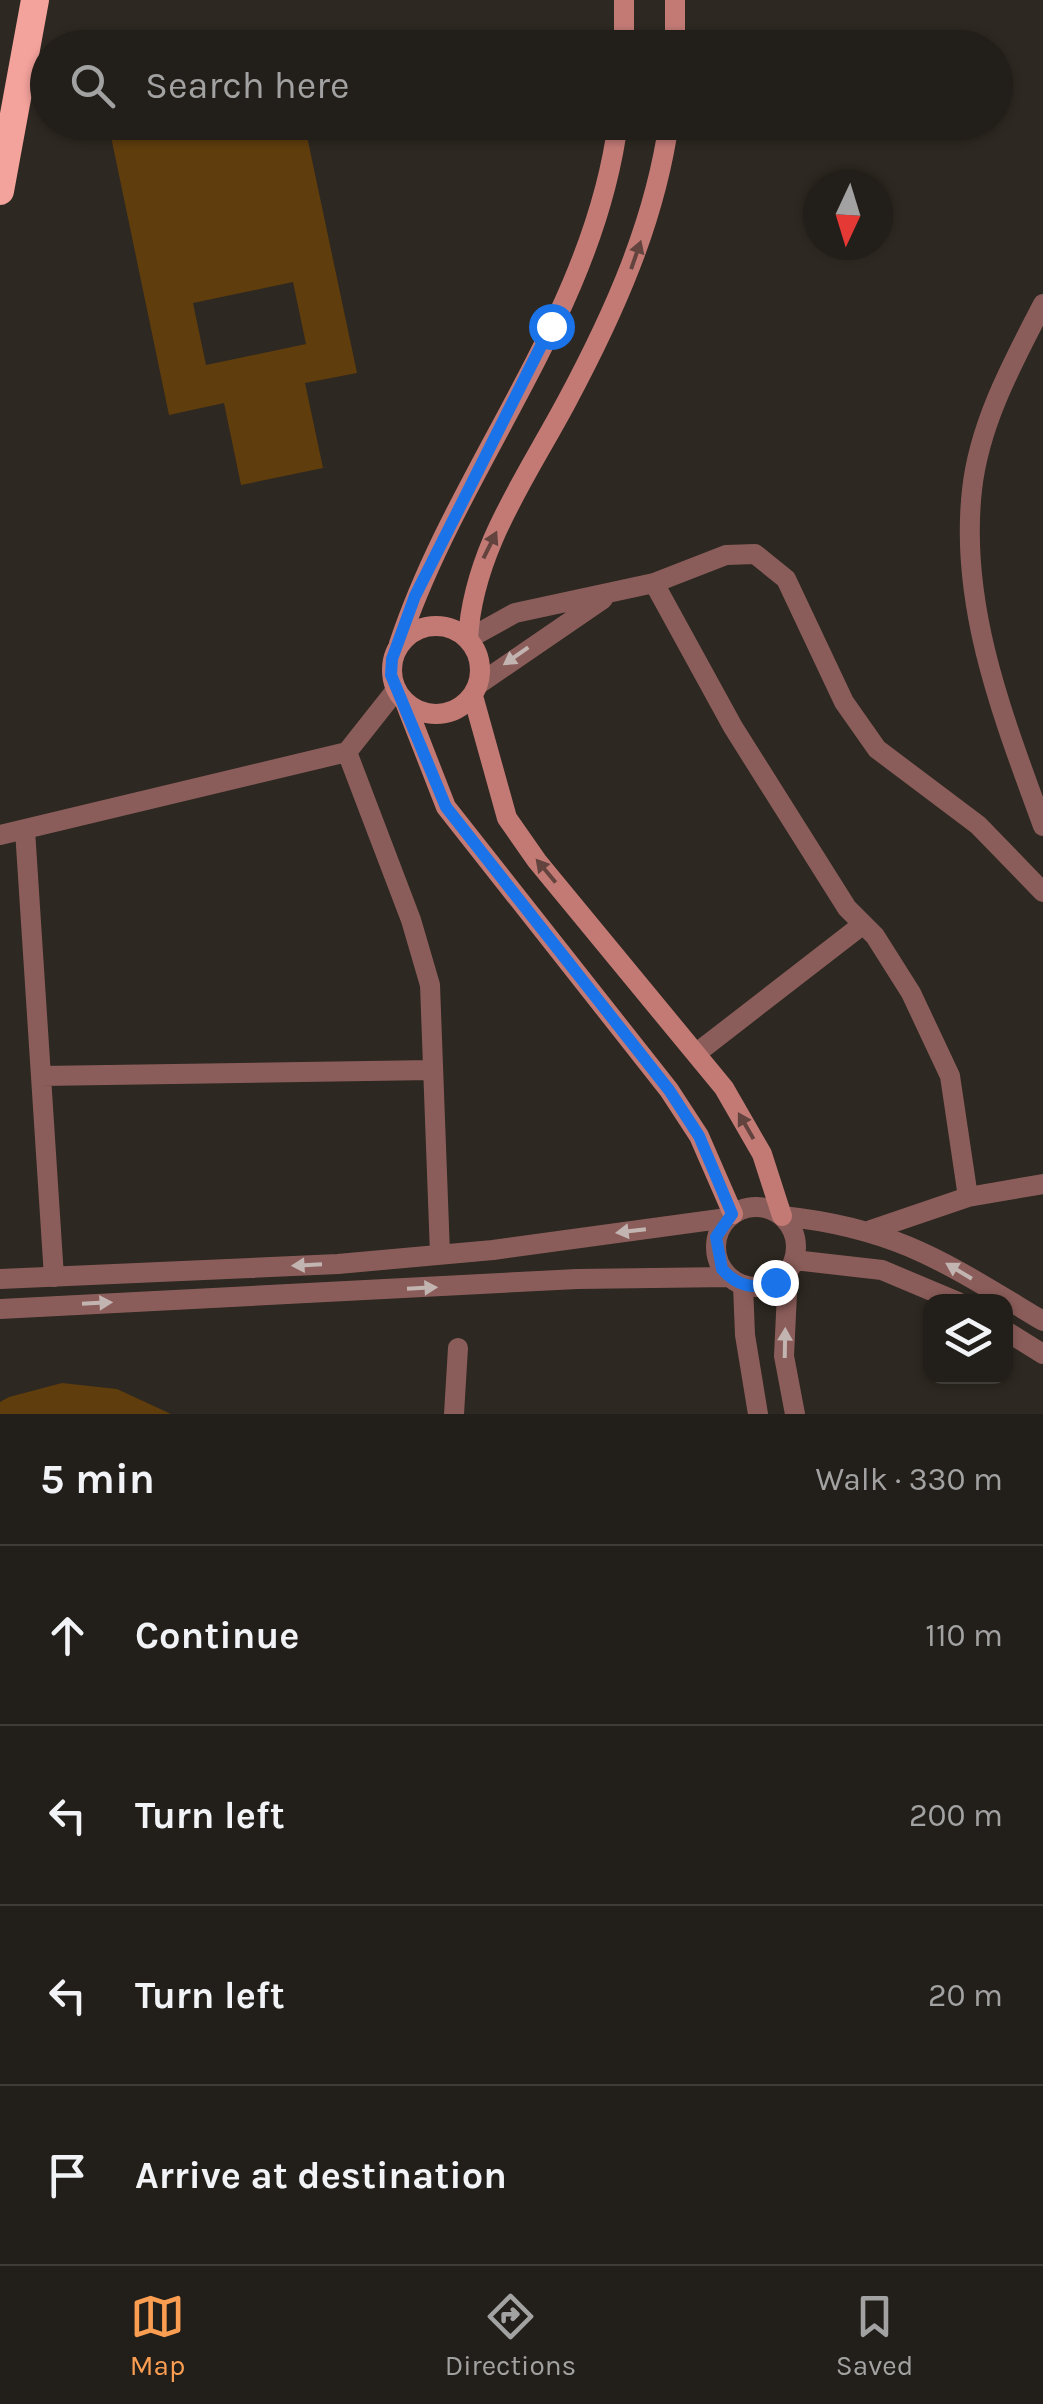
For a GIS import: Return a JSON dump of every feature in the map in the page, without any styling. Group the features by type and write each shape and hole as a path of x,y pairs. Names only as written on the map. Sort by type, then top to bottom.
{"highway":[{"path":"0,191 35,0"}],"main road":[{"path":"624,0 624,30"},
{"path":"674,30 675,0"},
{"path":"614,140 589,241 534,366 415,596 392,659 400,696 446,807 669,1090 699,1136 730,1216"},
{"path":"666,140 634,263 569,397 486,549 474,582 468,638 481,668 476,689 507,818 537,861 698,1052 762,1154 782,1216"},
{"path":"399,644 424,627 456,629 468,638"},
{"path":"400,696 422,712 441,714 459,708 476,689"}],"street":[{"path":"1043,304 999,390 972,489 973,596 1000,710 1043,826"},
{"path":"468,638 515,614 654,583 726,555 755,554 786,579 844,702 878,748 978,825 1043,892"},
{"path":"654,583 733,726 862,925 875,936 911,993 950,1076 968,1198"},
{"path":"476,689 612,592"},
{"path":"0,835 347,752 400,696"},
{"path":"347,752 411,920 430,984 440,1254"},
{"path":"25,830 54,1277"},
{"path":"698,1052 862,925"},
{"path":"41,1076 432,1070"},
{"path":"872,1230 968,1198 1043,1184"},
{"path":"0,1279 440,1254 730,1216 760,1207 782,1216 872,1230 927,1252 1043,1321"},
{"path":"730,1216 716,1248 736,1281 758,1414"},
{"path":"782,1216 794,1237 784,1356 795,1414"},
{"path":"0,1309 578,1279 736,1281 759,1288 791,1266 882,1270 939,1294"},
{"path":"1013,1335 1043,1354"},
{"path":"454,1414 458,1348"}],"building":[{"path":"112,140 308,140 357,373 305,383 323,468 241,485 224,403 169,415","holes":["293,282 306,344 206,365 193,303"]},
{"path":"62,1383 117,1389 171,1414 0,1414 0,1402 9,1397"}],"route":[{"path":"551,326 479,476 415,596 392,659 391,675 446,807 601,1000 699,1136 732,1214 716,1237 717,1259 722,1269 743,1286 759,1288 775,1282"}]}
